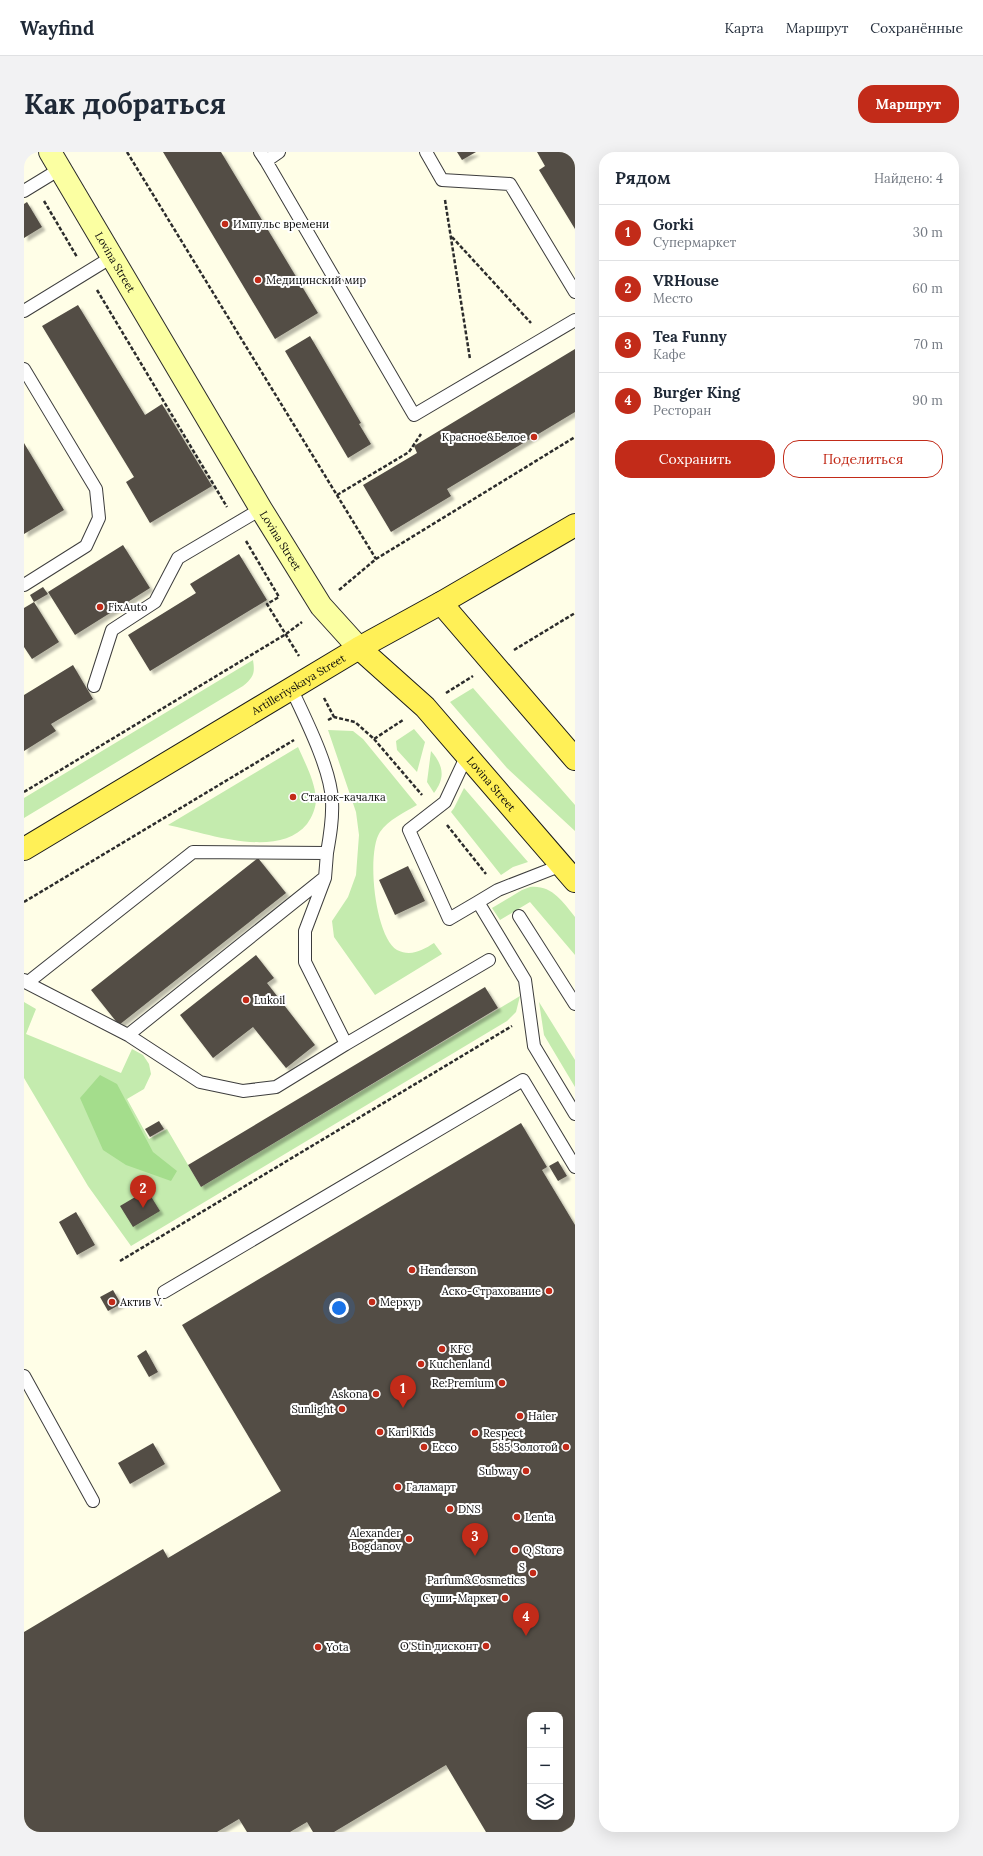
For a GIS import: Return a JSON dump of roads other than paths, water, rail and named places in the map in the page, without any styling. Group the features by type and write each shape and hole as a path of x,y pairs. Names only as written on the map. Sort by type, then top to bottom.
{"main road":[{"name":"Artilleriyskaya Street","path":"24,849 359,648 441,603 575,525"},
{"path":"441,603 575,759"},
{"name":"Lovina Street","path":"359,648 425,706 569,873"}],"street":[{"name":"Lovina Street","path":"55,160 261,509 321,606 359,648"}],"lane":[{"path":"279,152 263,156 414,416 575,320"},
{"path":"426,152 442,180 510,184 575,292"},
{"path":"29,188 55,160"},
{"path":"24,311 112,257"},
{"path":"24,369 96,489 99,518 86,546 24,585"},
{"path":"94,686 112,630 155,602 178,558 261,509"},
{"path":"291,688 310,730 328,778 332,799 332,823 325,878 304,931 305,962 346,1044"},
{"path":"467,755 445,802 409,830 449,919 498,890 569,873"},
{"path":"327,853 193,852 26,981 128,1035 200,1082 243,1092 276,1087 489,960"},
{"path":"128,1035 325,878"},
{"path":"478,902 525,980 534,1046 575,1114"},
{"path":"519,916 575,1004"},
{"path":"164,1292 523,1080 575,1167"},
{"path":"24,1376 93,1501"}],"place":[{"name":"Импульс времени","path":"225,224"},
{"name":"Медицинский мир","path":"258,280"},
{"name":"Красное&Белое","path":"534,437"},
{"name":"FixAuto","path":"100,607"},
{"name":"Станок-качалка","path":"293,797"},
{"name":"Lukoil","path":"246,1000"},
{"name":"VRHouse","path":"143,1208"},
{"name":"Henderson","path":"412,1270"},
{"name":"Аско-Страхование","path":"549,1291"},
{"name":"Актив V.","path":"112,1302"},
{"name":"Меркур","path":"372,1302"},
{"name":"KFC","path":"442,1349"},
{"name":"Kuchenland","path":"421,1364"},
{"name":"Re:Premium","path":"502,1383"},
{"name":"Askona","path":"376,1394"},
{"name":"Gorki","path":"403,1408"},
{"name":"Sunlight","path":"342,1409"},
{"name":"Haier","path":"520,1416"},
{"name":"Kari Kids","path":"380,1432"},
{"name":"Respect","path":"475,1433"},
{"name":"Ecco","path":"424,1447"},
{"name":"585 Золотой","path":"566,1447"},
{"name":"Subway","path":"526,1471"},
{"name":"Галамарт","path":"398,1487"},
{"name":"DNS","path":"450,1509"},
{"name":"Lenta","path":"517,1517"},
{"name":"Alexander Bogdanov","path":"409,1539"},
{"name":"Q Store","path":"515,1550"},
{"name":"Tea Funny","path":"475,1556"},
{"name":"S Parfum&Cosmetics","path":"533,1573"},
{"name":"Суши-Маркет","path":"505,1598"},
{"name":"Burger King","path":"526,1636"},
{"name":"O'Stin дисконт","path":"486,1646"},
{"name":"Yota","path":"318,1647"}]}
